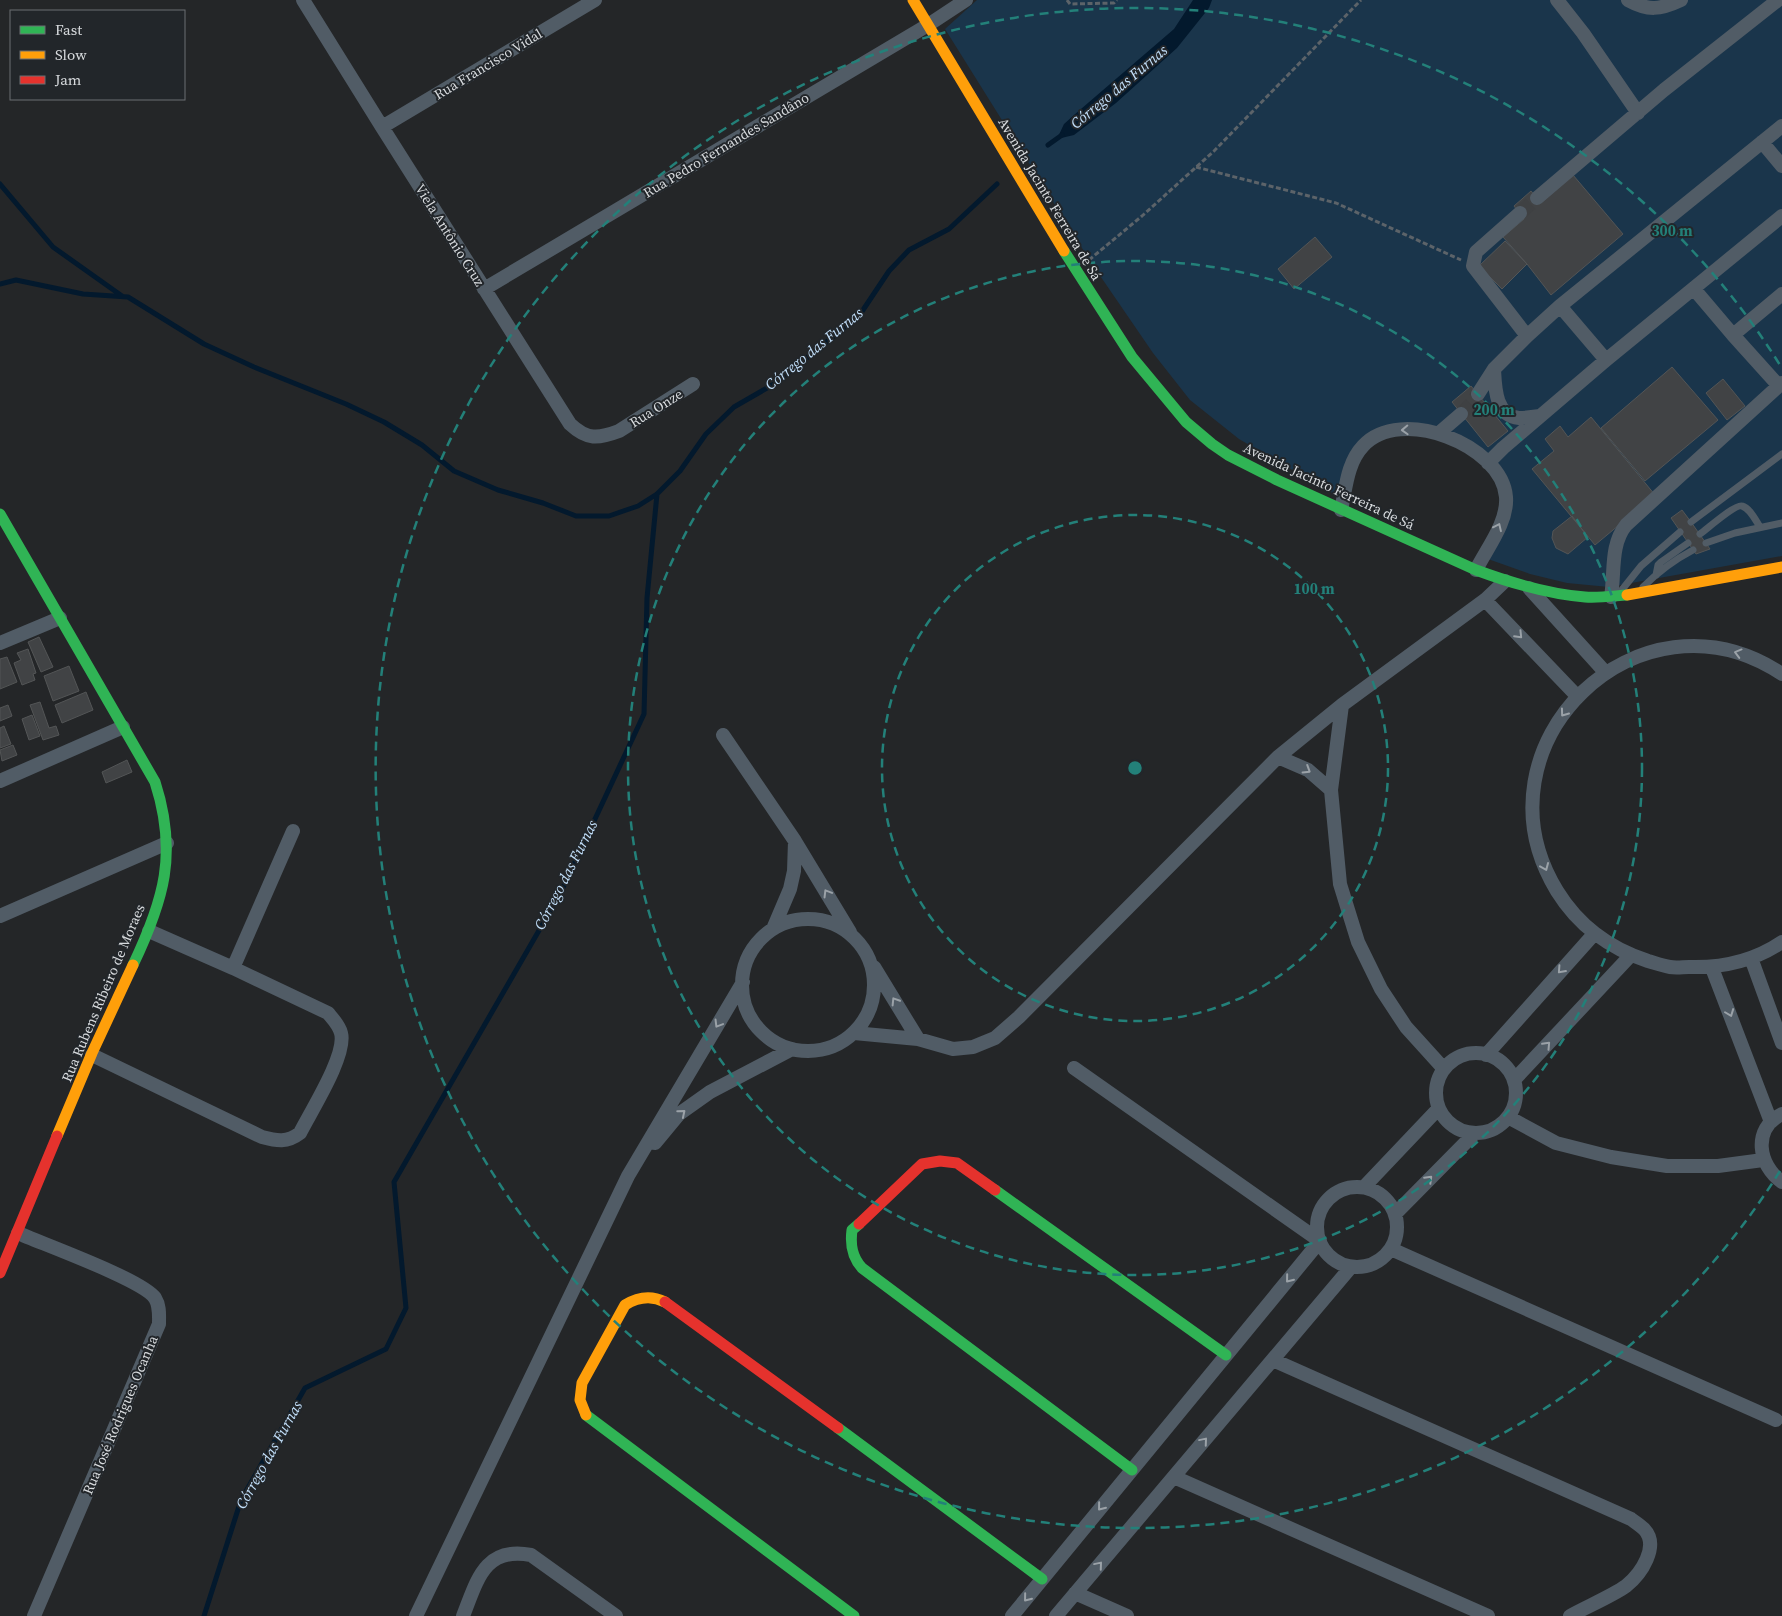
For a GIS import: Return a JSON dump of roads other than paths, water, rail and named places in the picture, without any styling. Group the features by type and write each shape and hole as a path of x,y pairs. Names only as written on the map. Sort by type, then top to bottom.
{"street":[{"name":"Viela Antônio Cruz","path":"303,0 570,424 578,432 592,438 606,436 619,431"},
{"name":"Rua Francisco Vidal","path":"382,127 595,0"},
{"name":"Avenida Jacinto Ferreira de Sá","path":"913,0 1076,272 1132,357 1186,422 1228,455 1341,510 1476,570 1529,588 1584,597 1614,596 1636,594 1782,567"},
{"name":"Rua Pedro Fernandes Sandâno","path":"484,289 928,25 966,0"},
{"path":"1557,0 1583,34 1638,114"},
{"path":"1628,0 1642,7 1658,8 1669,6 1681,0"},
{"path":"1537,198 1778,0"},
{"path":"1478,394 1494,369 1560,306 1782,126"},
{"path":"1762,142 1782,166"},
{"path":"1520,213 1476,252 1473,266 1527,336"},
{"path":"1488,463 1606,360 1782,216"},
{"path":"1614,596 1615,552 1617,540 1621,532 1780,384 1733,335 1694,288"},
{"path":"1733,335 1782,294"},
{"path":"1560,306 1606,360"},
{"path":"1494,369 1497,397 1507,414 1520,418 1540,416"},
{"name":"Rua Onze","path":"619,431 694,384"},
{"path":"1439,433 1461,414"},
{"path":"1341,510 1350,466 1357,454 1371,439 1380,433 1409,429 1439,433 1458,441 1488,463 1502,482 1505,490 1506,505 1501,523 1476,570"},
{"name":"Rua Rubens Ribeiro de Moraes","path":"0,514 155,782 165,813 167,843 165,874 149,931 92,1055 0,1273"},
{"path":"854,1034 918,1038 953,1049 973,1047 995,1038 1019,1017 1278,757 1342,704 1485,600 1505,581"},
{"path":"1529,588 1605,672"},
{"path":"1485,600 1577,696"},
{"path":"0,643 60,618"},
{"path":"1782,674 1770,666 1743,654 1715,647 1686,646 1658,650 1630,659 1605,672 1577,696 1555,726 1542,752 1533,796 1533,818 1542,862 1563,901 1577,919 1594,934 1630,955 1671,967 1712,968 1751,958 1782,942"},
{"path":"1342,704 1332,790 1340,884 1358,942 1381,989 1406,1027 1444,1070"},
{"path":"0,781 123,727"},
{"path":"723,735 795,841 918,1038"},
{"path":"1278,757 1308,770 1332,790"},
{"path":"233,968 293,831"},
{"path":"773,928 790,888 794,871 795,841"},
{"path":"0,916 167,843"},
{"path":"416,1616 628,1176 742,982 747,961 757,943 773,928 793,920 814,918 834,923 852,935"},
{"path":"92,1055 262,1137 282,1141 292,1139 300,1133 339,1058 341,1034 336,1022 328,1013 149,931"},
{"path":"1486,1054 1594,934"},
{"path":"1514,1080 1630,955"},
{"path":"1751,958 1782,1043"},
{"path":"742,982 745,1004 756,1024 772,1040 792,1049 814,1051 836,1046 854,1034 867,1016 874,995 871,963"},
{"path":"1712,968 1776,1118 1765,1131 1761,1150 1771,1173 1782,1182"},
{"path":"628,1176 679,1114 710,1092 792,1049"},
{"path":"1473,1053 1486,1054 1498,1060 1508,1069 1514,1080 1516,1093 1514,1106 1508,1117 1499,1126 1488,1132 1464,1132 1453,1126 1439,1108 1436,1096 1438,1083 1444,1070 1451,1062 1461,1056 1473,1053"},
{"path":"1012,1616 1320,1242 1318,1218 1323,1206 1330,1197 1352,1187 1364,1188 1383,1196 1395,1214 1396,1238 1391,1249 1383,1258 1373,1264 1362,1267 1340,1264 1332,1258 1320,1242 1074,1068"},
{"path":"1364,1188 1439,1108"},
{"path":"1508,1117 1556,1143 1611,1157 1667,1166 1718,1166 1764,1160"},
{"path":"1395,1214 1475,1133"},
{"path":"1132,1470 862,1268 852,1253 850,1238 852,1230 922,1164 940,1161 957,1163 1226,1356"},
{"name":"Rua José Rodrigues Ocanha","path":"18,1233 132,1281 151,1293 158,1304 160,1313 159,1324 34,1616"},
{"path":"1391,1249 1776,1420"},
{"path":"1056,1616 1351,1266"},
{"path":"854,1616 588,1416 583,1410 579,1396 582,1383 625,1305 638,1298 646,1297 666,1302 1042,1579"},
{"path":"1273,1360 1631,1520 1644,1530 1650,1542 1649,1553 1644,1565 1626,1586 1570,1616"},
{"path":"1174,1477 1488,1616"},
{"path":"462,1616 482,1570 495,1559 504,1555 522,1553 532,1555 616,1616"},
{"path":"1075,1593 1127,1616"}],"lane":[{"path":"1692,522 1782,454"},
{"path":"1700,534 1734,508 1740,506 1745,507 1749,511 1760,527"},
{"path":"1706,543 1735,533 1782,523"},
{"path":"1614,596 1641,566 1680,532"},
{"path":"1656,575 1656,570 1661,562 1688,543"},
{"path":"1636,594 1673,561 1693,550"}],"water":[{"path":"1193,0 1212,0 1209,8 1177,48 1116,103 1074,135 1057,139 1064,124 1174,29"}],"waterway":[{"name":"Córrego das Furnas","path":"1048,145 1062,135"},
{"path":"0,184 53,247 122,296"},
{"path":"0,284 16,280 83,294 128,297 204,344 384,422 422,445 454,471 498,490 543,503 576,516 609,516 638,506 657,494 680,471 706,434 734,407 774,384 859,316 889,271 909,250 949,229 997,184"},
{"name":"Córrego das Furnas","path":"204,1616 241,1500 305,1388 386,1349 406,1308 394,1182 560,894 644,714 647,598 657,494"}],"tunnel":[{"path":"1520,213 1537,198"},
{"path":"1461,414 1478,394"}]}
